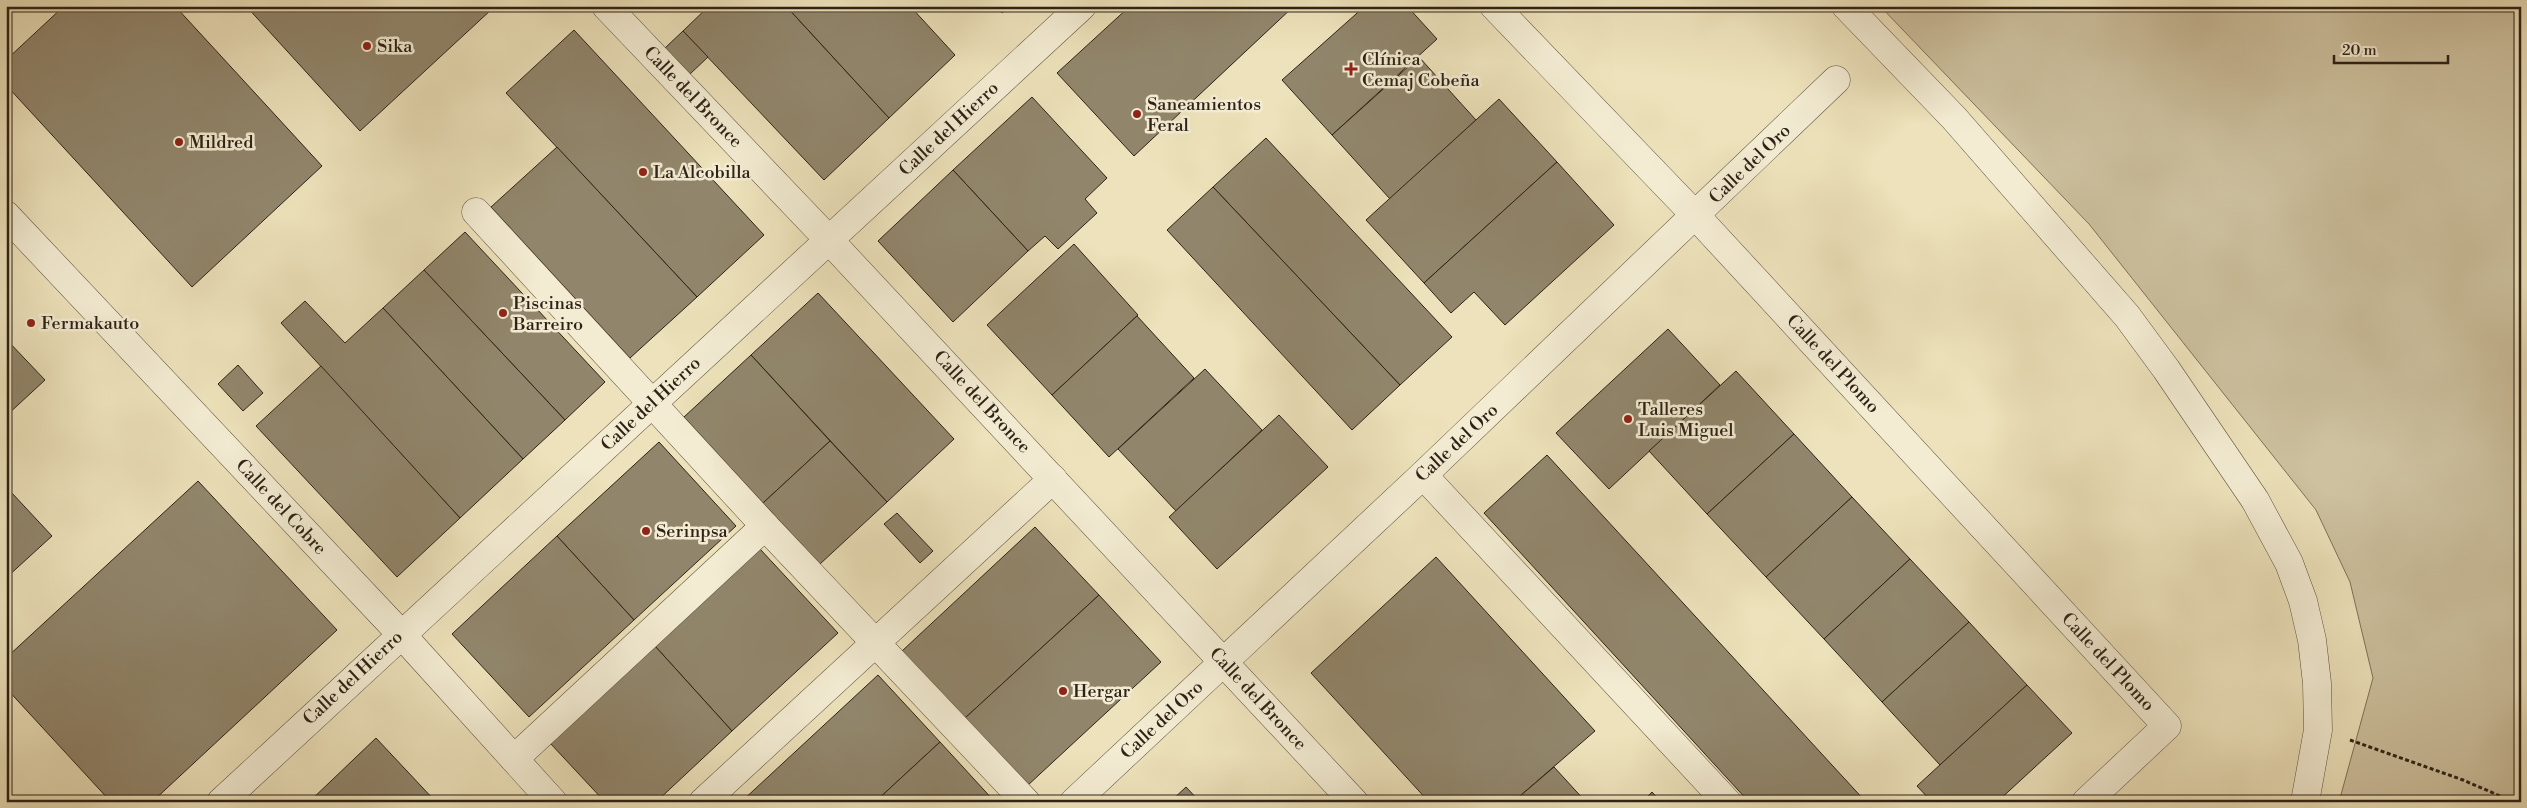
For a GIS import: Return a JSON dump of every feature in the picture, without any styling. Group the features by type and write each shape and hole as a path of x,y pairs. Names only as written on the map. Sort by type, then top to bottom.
{"street":[{"name":"Calle del Bronce","path":"606,6 829,240 1354,802"},
{"name":"Calle del Hierro","path":"221,802 1082,6"},
{"name":"Calle del Plomo","path":"1494,6 1696,216 2167,726 2086,802"},
{"path":"1846,6 1954,118 2127,316 2166,369 2249,492 2289,563 2303,601 2312,640 2317,683 2318,730 2305,802"},
{"name":"Calle del Oro","path":"1074,802 1423,475 1696,216 1836,80"},
{"path":"476,212 765,526 1026,802"},
{"name":"Calle del Cobre","path":"6,214 401,634 553,802"},
{"path":"1423,475 1727,802"},
{"path":"703,802 1053,479"},
{"path":"514,758 765,526"}],"path":[{"path":"2318,730 2463,780 2514,802"}],"shaded area":[{"path":"1880,6 2521,6 2521,802 2339,802 2373,678 2350,582 2316,510 2089,224"}],"building":[{"name":"Mildred","path":"64,6 175,6 322,166 192,287 6,85 6,60"},
{"name":"Sika","path":"246,6 489,6 492,9 360,131"},
{"path":"709,6 786,6 889,118 824,180 683,31"},
{"path":"786,6 910,6 955,55 889,118"},
{"path":"996,6 1010,6 1002,13"},
{"name":"Saneamientos Feral","path":"1130,6 1294,6 1134,156 1057,73"},
{"name":"Clínica Cemaj Cobeña","path":"1365,6 1407,6 1437,39 1332,135 1282,80"},
{"name":"La Alcobilla","path":"574,30 764,235 697,297 506,93"},
{"path":"683,31 708,57 690,74 665,48"},
{"path":"1419,57 1476,120 1390,199 1332,135"},
{"path":"1032,97 1107,178 1085,199 1097,213 1058,249 1045,236 1028,251 953,170"},
{"path":"1499,99 1557,162 1424,283 1366,220"},
{"path":"1266,138 1452,337 1400,385 1213,187"},
{"path":"557,147 697,297 630,358 491,207"},
{"path":"1557,162 1614,225 1505,325 1474,292 1451,313 1424,283"},
{"path":"953,170 1028,251 953,322 878,241"},
{"path":"1213,187 1400,385 1352,430 1167,230"},
{"name":"Piscinas Barreiro","path":"465,232 605,382 565,420 424,270"},
{"path":"1074,244 1138,315 1052,395 987,325"},
{"path":"424,270 565,420 523,459 383,308"},
{"path":"818,293 954,439 887,502 751,355"},
{"path":"305,301 345,343 383,308 523,459 460,518 281,323"},
{"path":"1137,316 1194,378 1109,457 1052,395"},
{"name":"Talleres Luis Miguel","path":"1668,329 1720,385 1609,489 1556,433"},
{"path":"6,339 45,380 6,416"},
{"path":"751,355 830,441 763,503 684,417"},
{"path":"238,365 263,393 243,411 218,384"},
{"path":"321,366 460,518 397,577 256,426"},
{"path":"1205,369 1262,430 1176,511 1118,449"},
{"path":"1736,371 1794,434 1707,514 1649,451"},
{"path":"1279,415 1328,467 1217,569 1169,517"},
{"path":"1794,434 1852,497 1766,577 1707,514"},
{"path":"830,441 887,502 820,564 763,503"},
{"name":"Serinpsa","path":"659,442 736,526 634,620 557,536"},
{"path":"1547,455 1866,802 1749,802 1484,513"},
{"path":"198,481 337,630 152,802 111,802 6,688 6,658"},
{"path":"11,492 52,536 6,578 6,496"},
{"path":"1852,497 1910,559 1824,639 1766,577"},
{"path":"897,513 933,551 920,563 884,524"},
{"path":"1035,527 1099,595 964,719 902,651"},
{"path":"557,536 634,620 529,717 452,634"},
{"path":"760,549 838,633 732,731 655,646"},
{"path":"1436,557 1595,731 1513,802 1429,802 1311,673"},
{"path":"1910,559 1969,622 1882,702 1824,639"},
{"name":"Hergar","path":"1099,595 1161,662 1027,786 964,719"},
{"path":"1969,622 2027,685 1940,765 1882,702"},
{"path":"655,646 732,731 656,802 605,802 550,743"},
{"path":"878,675 940,742 875,802 741,802"},
{"path":"2027,685 2072,733 1997,802 1932,802 1917,786"},
{"path":"376,738 436,802 309,802"},
{"path":"940,742 995,802 875,802"},
{"path":"1554,767 1586,802 1513,802"},
{"path":"1186,787 1200,802 1170,802"},
{"path":"1652,792 1661,802 1642,802"}],"place":[{"name":"Sika","path":"367,46"},
{"name":"Clínica Cemaj Cobeña","path":"1351,69"},
{"name":"Saneamientos Feral","path":"1137,114"},
{"name":"Mildred","path":"179,142"},
{"name":"La Alcobilla","path":"643,172"},
{"name":"Piscinas Barreiro","path":"503,313"},
{"name":"Fermakauto","path":"31,323"},
{"name":"Talleres Luis Miguel","path":"1628,419"},
{"name":"Serinpsa","path":"646,531"},
{"name":"Hergar","path":"1063,691"}]}
